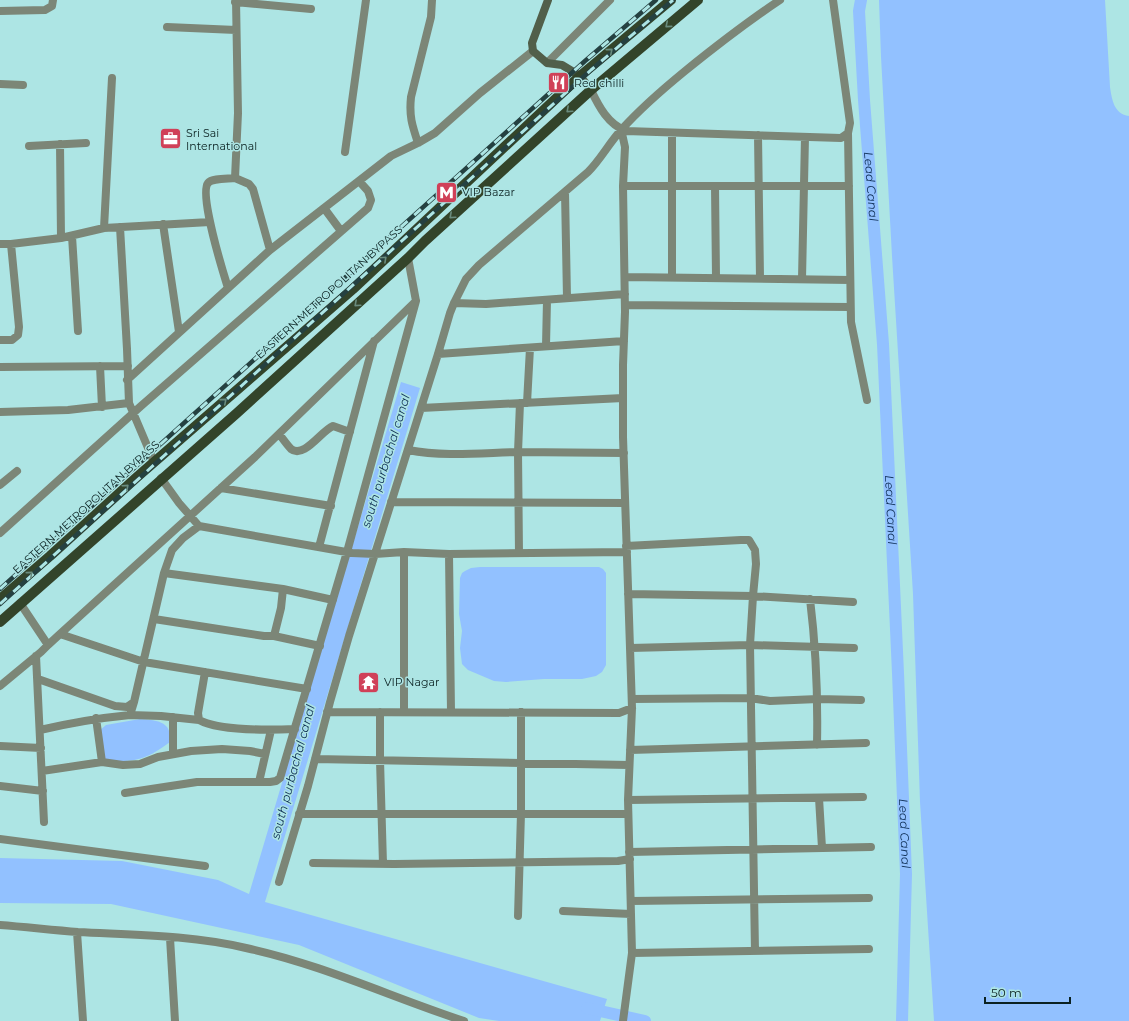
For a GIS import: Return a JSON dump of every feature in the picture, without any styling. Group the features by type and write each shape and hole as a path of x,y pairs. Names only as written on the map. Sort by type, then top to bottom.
{"main road":[{"path":"548,0 532,43 532,52 547,63 562,65 580,76 591,90"},
{"name":"EASTERN METROPOLITAN BYPASS","path":"0,599 154,462 353,289 580,76 671,0"},
{"path":"0,622 408,258 425,240 591,90 698,0"}],"street":[{"path":"0,11 45,10 52,6 53,0"},
{"path":"345,152 366,0"},
{"path":"418,143 411,123 411,97 430,23 432,0"},
{"path":"547,63 610,0"},
{"path":"279,882 315,759 371,554 391,502 448,319 466,279 479,264 565,192 598,162 621,129 652,99 700,59 780,0"},
{"path":"833,0 850,123 848,134 850,307 854,339 867,400"},
{"path":"235,178 238,113 236,1 311,10"},
{"path":"167,27 236,30"},
{"path":"127,380 270,250 391,156 435,133 480,93 532,52"},
{"path":"104,228 112,78"},
{"path":"0,84 23,85"},
{"path":"591,90 597,104 604,114 615,125 626,131 841,138 848,134"},
{"path":"621,129 625,147 623,186 625,294 623,398 626,549 632,699 628,800 632,953 623,1021"},
{"path":"672,132 672,276"},
{"path":"758,135 760,278"},
{"path":"802,279 805,137"},
{"path":"29,146 86,143"},
{"path":"60,144 62,238"},
{"path":"228,288 210,222 206,188 208,183 212,180 235,178 249,184 253,189 270,250"},
{"path":"0,533 132,414 368,208 371,200 368,191 359,181"},
{"path":"623,186 849,186"},
{"path":"715,186 716,277"},
{"path":"565,192 567,298"},
{"path":"324,208 341,231"},
{"path":"0,244 62,238 104,228 210,222"},
{"path":"162,224 179,332"},
{"path":"120,227 129,403 132,414 154,462"},
{"path":"72,236 78,331"},
{"path":"0,340 12,340 18,335 19,327 11,244"},
{"path":"125,793 197,782 259,782 276,781 280,778 333,600 350,552 416,301 408,258"},
{"path":"624,277 672,276 850,280"},
{"path":"454,303 486,304 625,294"},
{"path":"546,346 547,300"},
{"path":"0,686 36,656 221,488 416,301"},
{"path":"625,305 850,307"},
{"path":"438,354 624,340"},
{"path":"320,547 374,341"},
{"path":"519,553 518,452 530,348"},
{"path":"100,366 102,407"},
{"path":"0,367 128,366"},
{"path":"421,408 623,398"},
{"path":"0,412 68,410 129,403"},
{"path":"279,434 292,450 298,451 304,450 327,428 333,426 350,432"},
{"path":"408,450 449,455 518,452 624,453"},
{"path":"0,485 17,470"},
{"path":"162,478 179,503 199,526 350,552 371,554 404,552 449,554 519,553 626,549 749,540 755,550 756,564 750,645 755,951"},
{"path":"221,488 331,506"},
{"path":"391,502 625,503"},
{"path":"130,715 144,662 164,573 172,550 183,538 199,526"},
{"path":"404,552 404,712"},
{"path":"449,554 451,712"},
{"path":"164,573 283,588 333,600"},
{"path":"274,636 281,608 283,588"},
{"path":"628,594 753,596 853,602"},
{"path":"810,600 816,647 818,699 817,745"},
{"path":"20,603 48,645"},
{"path":"154,620 264,636 274,636 320,646"},
{"path":"60,634 144,662 307,689"},
{"path":"630,648 750,645 854,648"},
{"path":"36,656 44,822"},
{"path":"199,720 198,713 205,672"},
{"path":"38,679 115,706 127,706 134,702"},
{"path":"632,699 750,698 770,701 818,699 861,700"},
{"path":"327,712 619,713 632,708"},
{"path":"380,712 383,864"},
{"path":"518,916 522,813 521,712"},
{"path":"40,730 96,718 130,715 199,720 205,723 233,727 271,730 295,729"},
{"path":"173,717 173,754"},
{"path":"96,718 102,762"},
{"path":"259,782 271,730"},
{"path":"630,750 866,743"},
{"path":"0,746 41,748"},
{"path":"42,771 102,762 123,765 140,764 158,757 191,751 222,749 250,751 265,754"},
{"path":"315,759 629,765"},
{"path":"0,786 43,791"},
{"path":"628,800 863,797"},
{"path":"819,798 822,848"},
{"path":"299,814 628,814"},
{"path":"0,839 205,866"},
{"path":"313,863 383,864 618,861 629,855 754,849 871,847"},
{"path":"631,901 869,898"},
{"path":"563,911 631,914"},
{"path":"0,925 77,932 203,940 245,947 284,957 464,1021"},
{"path":"77,932 83,1021"},
{"path":"170,938 175,1021"},
{"path":"632,953 869,948"}],"water":[{"path":"879,0 1105,0 1110,87 1112,97 1117,109 1124,115 1129,116 1129,1021 934,1021 920,802 913,594 892,256"},
{"name":"south purbachal canal","path":"401,382 420,388 265,902 607,999 600,1021 499,1021 479,1018 299,945 111,904 0,903 0,858 122,861 218,880 249,894"},
{"path":"480,567 599,567 606,573 606,665 602,672 596,676 582,679 544,679 506,682 494,681 468,670 462,664 460,648 462,631 459,614 460,578 462,573 471,568"},
{"path":"140,719 157,721 165,725 169,731 170,742 154,753 140,759 106,761 103,758 99,731 106,725"}],"waterway":[{"name":"Lead Canal","path":"861,0 859,11 864,100 883,344 898,673 906,874 902,1021"},
{"path":"587,1008 645,1021"}],"railway":[{"path":"0,589 585,61 656,0"},
{"path":"0,604 591,70 673,0"}],"place":[{"name":"Red chilli","path":"559,83"},
{"name":"Sri Sai International","path":"170,139"},
{"name":"VIP Bazar","path":"447,192"},
{"name":"VIP Nagar","path":"369,682"}]}
